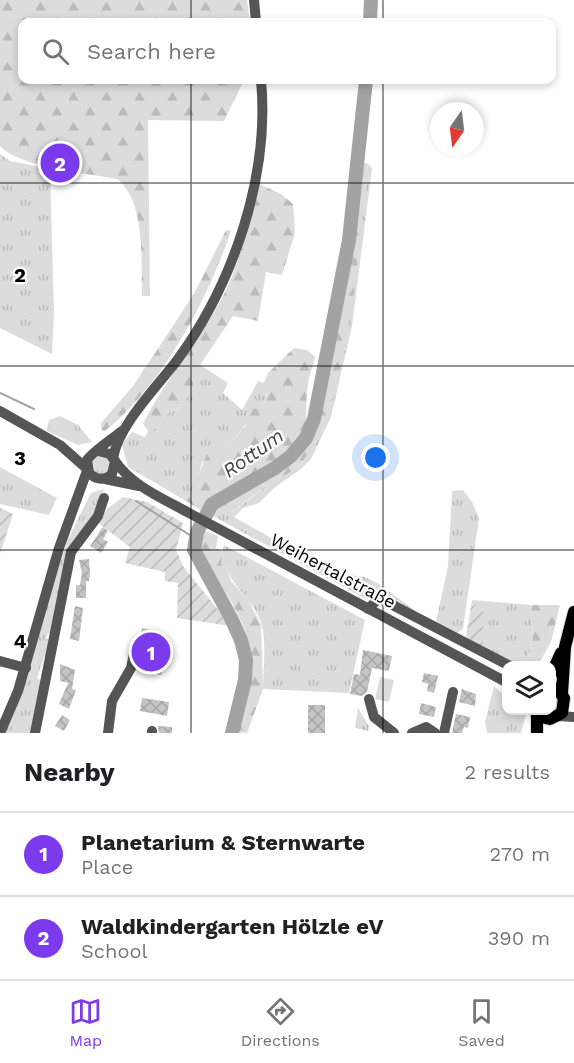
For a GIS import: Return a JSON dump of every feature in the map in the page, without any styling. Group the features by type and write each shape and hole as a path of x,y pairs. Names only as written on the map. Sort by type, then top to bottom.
{"main road":[{"path":"543,733 564,708 565,647 574,612"},
{"path":"556,665 565,647"},
{"path":"536,715 537,733"},
{"path":"540,715 545,719 556,717"}],"street":[{"path":"254,0 256,18"},
{"path":"72,517 103,479 112,474 114,459 127,427 179,357 225,275 243,225 258,161 261,84"},
{"path":"0,411 60,445 87,469 92,477 103,479"},
{"path":"0,733 26,668 59,548 72,517 87,469 88,457 127,427"},
{"path":"60,445 106,451 114,459"},
{"name":"Weihertalstraße","path":"114,459 121,471 145,488 189,513 502,679"},
{"name":"Weihertalstraße","path":"103,479 145,488"},
{"path":"35,733 72,552 98,516 104,498"},
{"path":"368,609 379,598 502,662"},
{"path":"108,733 112,701 131,668 136,644"},
{"path":"0,661 26,668"},
{"path":"444,733 453,692"},
{"path":"369,699 374,717 394,733"},
{"path":"556,717 574,717"},
{"path":"412,733 426,727 435,733"}],"green space":[{"path":"0,0 247,0 249,18 18,18 18,84 242,84 224,121 148,120 150,296 142,296 140,233 133,202 117,179 38,165 23,160 0,146"},
{"path":"0,154 10,161 50,169 54,312 52,354 0,328"},
{"path":"362,162 368,164 350,318 332,399 319,433 303,461 296,468 269,484 229,515 218,510 211,515 208,514 297,456 313,430 326,384 357,208"},
{"path":"368,164 372,168 352,326 331,417 311,459 259,503 243,508 234,517 333,573 365,577 379,584 417,612 436,622 448,566 452,491 463,490 472,502 479,518 463,629 456,634 374,592 367,600 211,515 218,509 229,515 270,483 301,464 330,405 354,284"},
{"path":"259,184 281,194 293,204 295,233 282,275 266,272 258,321 233,316 200,365 192,390 179,408 167,413 158,427 148,431 143,424 228,286"},
{"path":"226,230 231,231 210,285 181,340 146,390 105,431 101,430 101,423 133,386 195,292"},
{"path":"294,348 307,350 315,357 307,390 304,431 297,445 286,457 272,466 212,499 202,511 186,501 212,445 220,446 224,450 246,425 246,416 251,409 261,408 268,396 259,394 268,373"},
{"path":"200,365 228,383 223,393 242,410 258,381 264,383 260,394 268,396 261,408 246,416 246,424 224,451 202,462 197,483 186,501 128,467 122,444 132,432 145,437 148,431 158,427 167,413 179,408 192,390"},
{"path":"60,416 78,425 92,442 78,445 47,431 49,420"},
{"path":"95,456 107,456 112,468 102,476 93,472 91,462"},
{"path":"0,467 57,498 49,515 0,504"},
{"path":"104,489 98,512 75,542 53,634 48,633 46,639 51,640 48,657 44,657 37,678 43,682 32,733 4,733 68,539 91,493"},
{"path":"123,497 147,502 183,523 176,550 183,566 231,626 177,618 178,583 165,581 165,572 125,563 130,547 97,522 107,509"},
{"path":"0,508 13,514 0,554"},
{"path":"203,530 218,536 216,548 223,551 221,564 226,567 231,581 248,600 261,625 263,689 247,733 235,733 249,679 250,647 240,618 199,551"},
{"path":"224,545 365,620 349,693 263,689 262,626 226,567 221,564"},
{"path":"472,600 531,605 533,639 527,661 506,661 483,648 478,604 471,606"},
{"path":"478,604 483,608 483,648 466,637 471,606"},
{"path":"531,605 560,605 551,642 540,661 527,661 533,639"},
{"path":"380,677 394,680 389,702 375,699"},
{"path":"494,686 502,693 502,715 526,715 521,733 487,733 485,722"},
{"path":"358,708 369,726 368,731 355,728"}],"building":[{"path":"103,527 108,531 103,539 108,542 101,553 90,546"},
{"path":"89,559 90,575 89,581 86,581 86,598 76,598 76,585 80,585 82,573 79,560"},
{"path":"75,606 83,608 79,641 70,639"},
{"path":"142,628 162,633 160,642 154,645 161,656 165,654 169,661 164,666 161,675 150,672 145,665 146,649 143,644 144,635 141,634"},
{"path":"363,650 392,656 389,671 372,668 367,692 362,696 350,694 354,674 360,675"},
{"path":"60,664 75,670 72,689 76,690 69,709 59,704 68,683 60,681"},
{"path":"424,673 438,676 434,693 427,691 428,684 422,682"},
{"path":"462,689 476,694 475,706 459,702"},
{"path":"142,698 169,702 167,716 140,711"},
{"path":"421,703 436,707 434,717 419,714"},
{"path":"308,705 325,705 325,733 308,733"},
{"path":"456,714 470,717 468,728 464,727 462,733 452,733"},
{"path":"62,715 70,720 64,731 55,726"},
{"path":"158,726 172,727 172,733 159,733"}],"waterway":[{"name":"Rottum","path":"370,18 371,0"},
{"name":"Rottum","path":"232,733 245,680 246,660 241,640 231,618 194,550 197,532 212,504 275,468 291,456 306,438 314,419 349,240 366,84"},
{"path":"0,393 34,409"},
{"path":"136,501 196,539"}],"place":[{"name":"Waldkindergarten Hölzle eV","path":"60,163"},
{"name":"Planetarium & Sternwarte","path":"151,652"}]}
